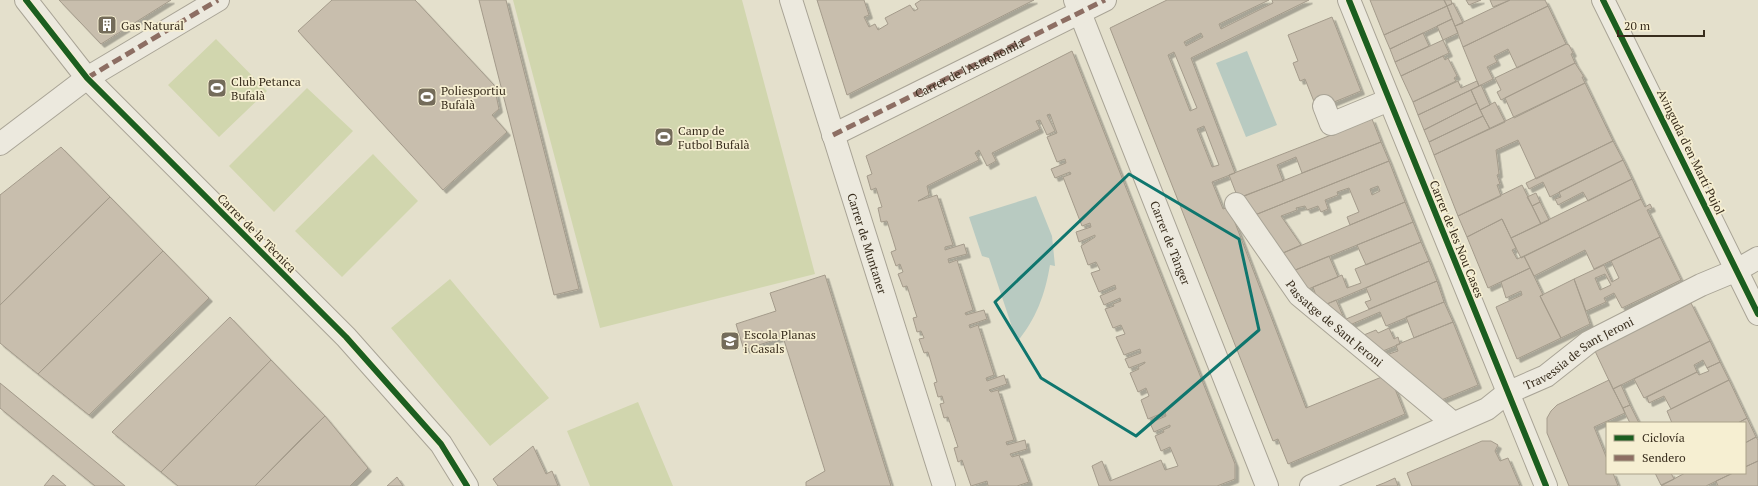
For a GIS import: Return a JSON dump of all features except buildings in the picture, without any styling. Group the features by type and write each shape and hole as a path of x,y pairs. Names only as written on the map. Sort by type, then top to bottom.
{"street":[{"name":"Carrer de la Tècnica","path":"26,0 87,78 346,337 441,444 468,486"},
{"path":"0,144 87,78 218,0"},
{"name":"Carrer de Muntaner","path":"791,0 944,486"},
{"name":"Carrer de l'Astronomia","path":"833,135 1077,6 1105,0"},
{"name":"Carrer de les Nou Cases","path":"1349,0 1507,393 1546,486"},
{"name":"Avinguda d'en Martí Pujol","path":"1603,0 1758,314"},
{"name":"Carrer de Tànger","path":"1077,6 1267,486"},
{"path":"1324,106 1331,124 1389,100"},
{"name":"Passatge de Sant Jeroni","path":"1236,204 1299,295 1453,423"},
{"name":"Travessia de Sant Jeroni","path":"1311,486 1487,409 1507,393 1546,376 1589,342 1701,285 1737,270 1758,258"}],"highlighted area":[{"path":"1129,174 1239,239 1259,330 1136,436 1041,378 995,302"}],"green space":[{"name":"Camp de Futbol Bufalà","path":"513,0 742,0 815,274 600,328"},
{"name":"Club Petanca Bufalà","path":"216,39 267,91 219,137 168,85"},
{"path":"307,88 353,131 274,212 229,166"},
{"path":"373,154 418,201 342,277 295,231"},
{"path":"450,279 549,398 490,446 391,328"},
{"path":"638,402 673,486 590,486 567,431"}],"shaded area":[{"path":"1247,51 1277,125 1246,137 1216,63"},
{"path":"1036,196 1052,236 1055,266 1050,265 1039,306 1024,333 1017,342 989,258 982,256 969,217"}],"marked path":[{"path":"87,78 218,0"},
{"path":"833,135 1105,0"}],"cycle path":[{"path":"26,0 87,78 346,337 441,444 467,486"},
{"path":"1349,0 1546,486"},
{"path":"1603,0 1758,314"}],"place":[{"name":"Gas Natural","path":"107,25"},
{"name":"Club Petanca Bufalà","path":"217,88"},
{"name":"Poliesportiu Bufalà","path":"427,97"},
{"name":"Camp de Futbol Bufalà","path":"664,137"},
{"name":"Escola Planas i Casals","path":"730,341"}]}
